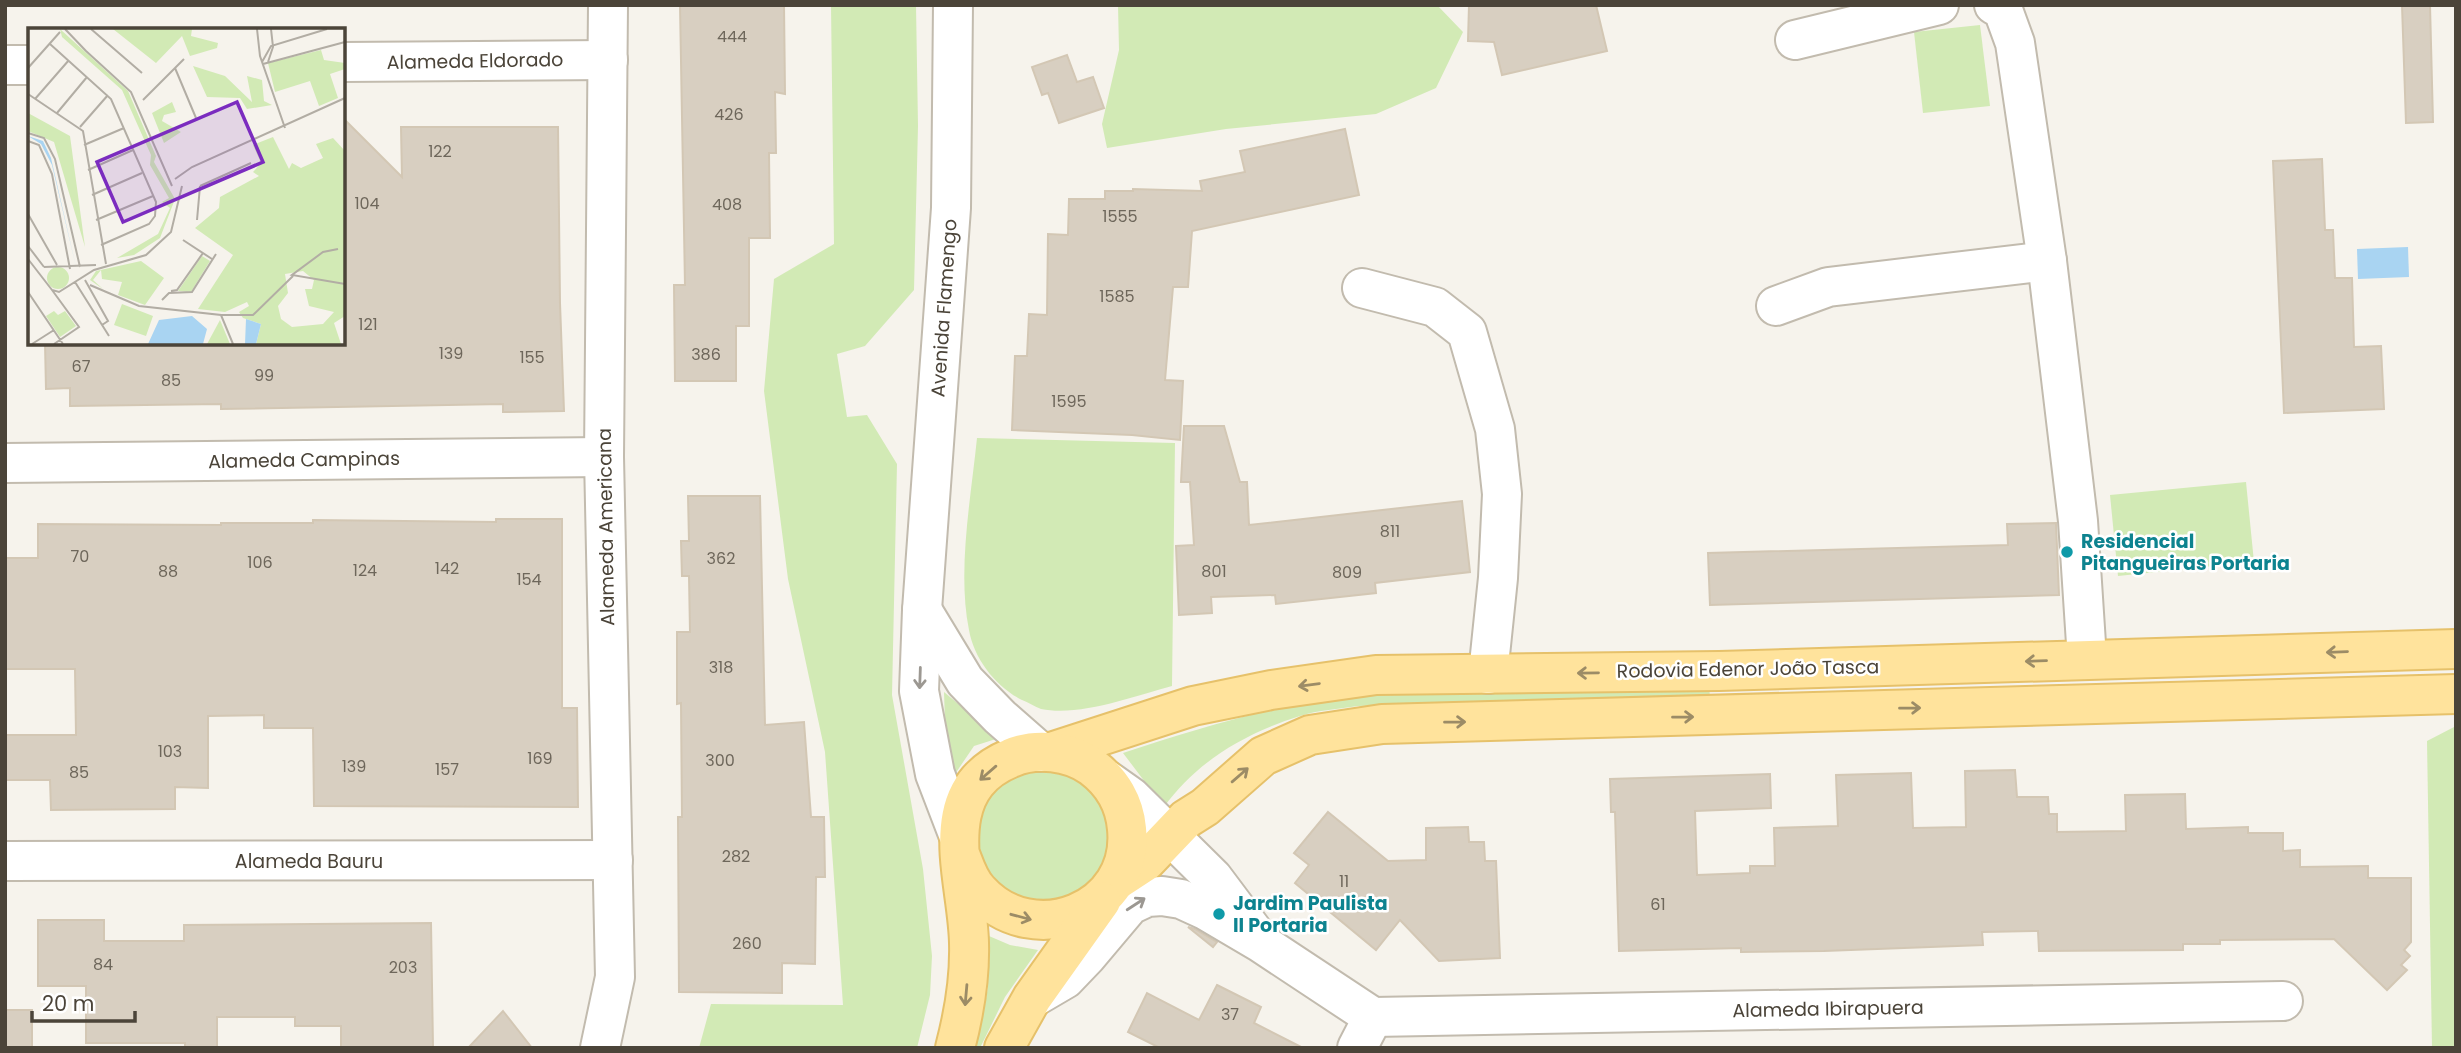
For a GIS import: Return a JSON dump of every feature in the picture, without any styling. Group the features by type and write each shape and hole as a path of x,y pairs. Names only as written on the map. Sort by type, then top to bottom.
{"main road":[{"name":"Rodovia Edenor João Tasca","path":"1045,752 1193,706 1270,690 1376,675 1719,671 2456,649"},
{"path":"959,844 967,873 978,890 992,904 1020,917 1049,921 1069,917 1088,908 1263,756 1310,735 1382,724 2456,694"},
{"path":"955,1048 965,1006 970,943 959,844 961,815 968,796 979,780 1011,757 1031,752 1071,756 1084,762 1107,780 1119,797 1126,818 1126,850 1110,888 1032,999 1004,1048"}],"street":[{"name":"Alameda Americana","path":"600,1048 615,977 604,457 608,5"},
{"name":"Avenida Flamengo","path":"953,5 951,208 922,610 919,691 935,774 959,844"},
{"path":"1795,40 1939,5"},
{"path":"1994,5 2003,10 2015,43 2047,261 2078,521 2087,659"},
{"name":"Alameda Eldorado","path":"345,62 608,60"},
{"path":"5,65 28,65"},
{"path":"1776,306 1828,287 2047,261"},
{"path":"1362,288 1435,307 1466,332 1495,429 1502,494 1498,578 1488,674"},
{"name":"Alameda Campinas","path":"5,463 604,457"},
{"path":"922,610 965,681 1017,734 1045,752"},
{"path":"1843,666 1845,710"},
{"path":"1107,780 1131,797 1213,878 1261,943"},
{"path":"1205,807 1213,878"},
{"name":"Alameda Bauru","path":"5,861 613,860"},
{"path":"1032,999 1065,979 1130,905 1147,897 1162,896 1181,899 1205,910 1261,943 1365,1032"},
{"name":"Alameda Ibirapuera","path":"1365,1032 2283,1001"}],"green space":[{"path":"831,5 916,5 918,126 914,290 865,346 837,354 847,417 867,415 897,464 892,695 923,869 932,956 930,995 917,1048 699,1048 711,1004 843,1005 825,752 788,579 764,391 774,279 834,244"},
{"path":"1118,5 1437,5 1463,32 1436,88 1376,114 1226,129 1107,148 1102,124 1119,50"},
{"path":"1980,25 1990,106 1923,113 1914,32"},
{"path":"977,438 1175,443 1172,686 1090,708 1056,711 1041,709 1022,700 995,680 981,661 972,641 964,583 966,534"},
{"path":"2246,482 2254,562 2118,576 2110,495"},
{"path":"1709,685 1710,698 1358,706 1314,712 1261,731 1224,751 1192,776 1164,807 1123,753 1235,719 1350,694"},
{"path":"944,692 999,738 974,746 955,774 945,722"},
{"path":"2456,726 2456,1048 2432,1048 2427,741"},
{"path":"1043,769 1068,775 1090,789 1104,811 1110,836 1104,861 1090,883 1068,897 1043,903 1018,897 996,883 982,861 976,836 982,811 996,789 1018,775"},
{"path":"989,936 1010,945 1038,950 1005,997 980,1048 970,1048 983,1016 988,987"}],"water":[{"path":"2408,247 2409,277 2358,279 2357,249"}],"building":[{"path":"680,5 784,5 785,94 775,92 776,153 769,153 770,238 749,238 749,326 736,326 736,381 675,381 674,285 685,285"},
{"path":"1469,5 1596,5 1607,51 1502,75 1494,42 1468,41"},
{"path":"2402,5 2430,5 2433,122 2406,123"},
{"path":"1067,55 1077,82 1093,77 1104,108 1059,123 1048,93 1042,95 1032,67"},
{"path":"345,120 402,177 401,127 558,127 564,411 503,412 503,404 221,409 221,404 70,406 70,388 46,389 45,345 345,345"},
{"path":"1345,129 1359,195 1192,231 1188,287 1173,287 1165,380 1183,381 1180,440 1132,435 1012,430 1015,356 1027,356 1029,314 1047,315 1048,234 1068,235 1069,199 1105,199 1105,191 1133,189 1202,191 1200,181 1245,172 1240,151"},
{"path":"2322,159 2325,230 2333,230 2335,278 2352,278 2354,347 2381,346 2384,409 2284,413 2273,161"},
{"path":"1184,426 1224,426 1240,482 1247,482 1249,525 1462,501 1470,572 1375,583 1376,593 1276,604 1275,595 1211,597 1212,613 1179,615 1176,546 1194,545 1190,482 1181,482"},
{"path":"688,496 760,496 765,725 804,722 811,817 824,817 825,877 816,877 815,964 782,963 782,993 679,992 678,817 682,817 677,632 690,632 689,576 682,576 681,541 689,541"},
{"path":"496,519 562,519 562,708 577,708 578,807 314,806 313,728 264,728 264,715 208,716 208,788 175,787 175,809 51,810 50,780 5,780 5,735 76,735 75,669 5,669 5,558 38,558 38,524 221,525 313,523 313,520 496,522"},
{"path":"2056,523 2059,595 1710,605 1708,553 2008,545 2007,524"},
{"path":"2015,770 2017,797 2048,797 2049,814 2057,814 2057,832 2126,831 2125,795 2185,794 2186,829 2248,827 2248,833 2283,833 2283,851 2300,850 2300,867 2368,866 2368,878 2411,878 2411,942 2404,950 2410,956 2401,965 2407,970 2387,990 2334,939 2220,940 2220,944 2183,944 2183,950 2039,951 2038,931 1982,932 1983,945 1824,951 1741,952 1741,948 1619,951 1615,812 1611,812 1610,779 1770,774 1771,808 1695,811 1697,875 1750,873 1750,866 1775,866 1774,828 1838,826 1836,775 1911,773 1913,828 1966,827 1965,771"},
{"path":"1328,812 1388,861 1426,860 1426,828 1468,827 1469,842 1484,842 1485,861 1496,861 1500,958 1439,961 1400,920 1376,950 1295,883 1309,865 1294,853"},
{"path":"38,920 104,920 104,941 184,941 184,925 431,923 433,1048 341,1048 341,1026 295,1026 295,1017 217,1017 217,1048 185,1048 185,1043 86,1043 86,986 38,986"},
{"path":"1188,927 1195,929 1217,942 1213,947"},
{"path":"1217,985 1261,1007 1254,1023 1303,1048 1160,1048 1128,1032 1147,993 1199,1020"},
{"path":"5,1010 32,1010 32,1048 5,1048"},
{"path":"503,1011 532,1048 468,1048"}],"place":[{"name":"Residencial Pitangueiras Portaria","path":"2067,552"},
{"name":"Jardim Paulista II Portaria","path":"1219,914"}]}
